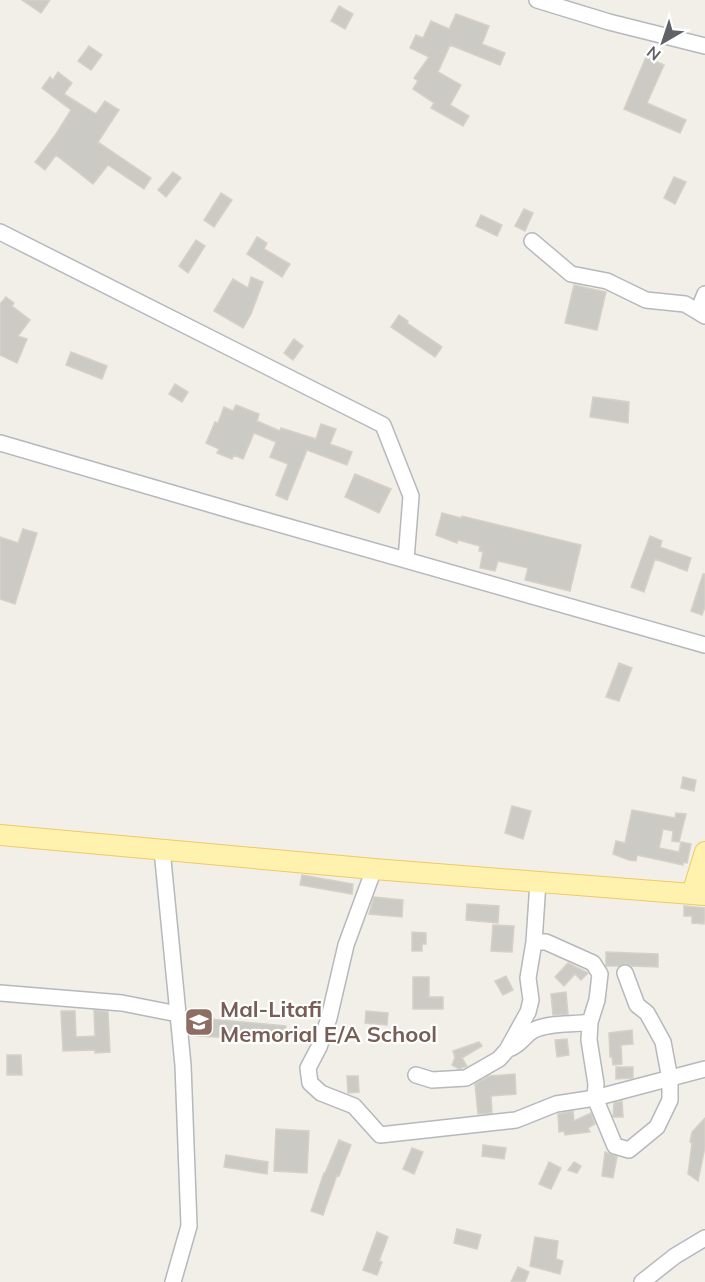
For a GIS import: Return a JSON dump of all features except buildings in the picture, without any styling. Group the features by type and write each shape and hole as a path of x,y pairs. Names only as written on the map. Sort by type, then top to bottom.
{"main road":[{"path":"0,835 374,869 699,894 705,852"}],"street":[{"path":"537,0 705,46"},
{"path":"0,232 383,425 411,496 406,560"},
{"path":"532,241 571,274 607,281 646,300 685,304 701,313 705,294"},
{"path":"0,443 705,645"},
{"path":"162,850 183,1065 189,1226 172,1282"},
{"path":"374,869 346,945 329,1018 319,1047 308,1068 310,1083 321,1093 354,1106 380,1135 516,1120 556,1104 595,1098 705,1069"},
{"path":"416,1075 432,1080 466,1078 499,1059 507,1050 528,1012 531,1000 528,978 534,942 538,882"},
{"path":"534,942 546,942 592,963 600,974 597,1000 590,1022 589,1040 596,1084 595,1098 615,1146 629,1150 657,1127 670,1100 670,1079 663,1042 647,1013 637,1005 626,973"},
{"path":"0,993 122,1003 178,1014"},
{"path":"507,1050 522,1042 534,1030 590,1022"},
{"path":"642,1282 675,1256 705,1238"}],"place":[{"name":"Mal-Litafi Memorial E/A School","path":"199,1022"}]}
